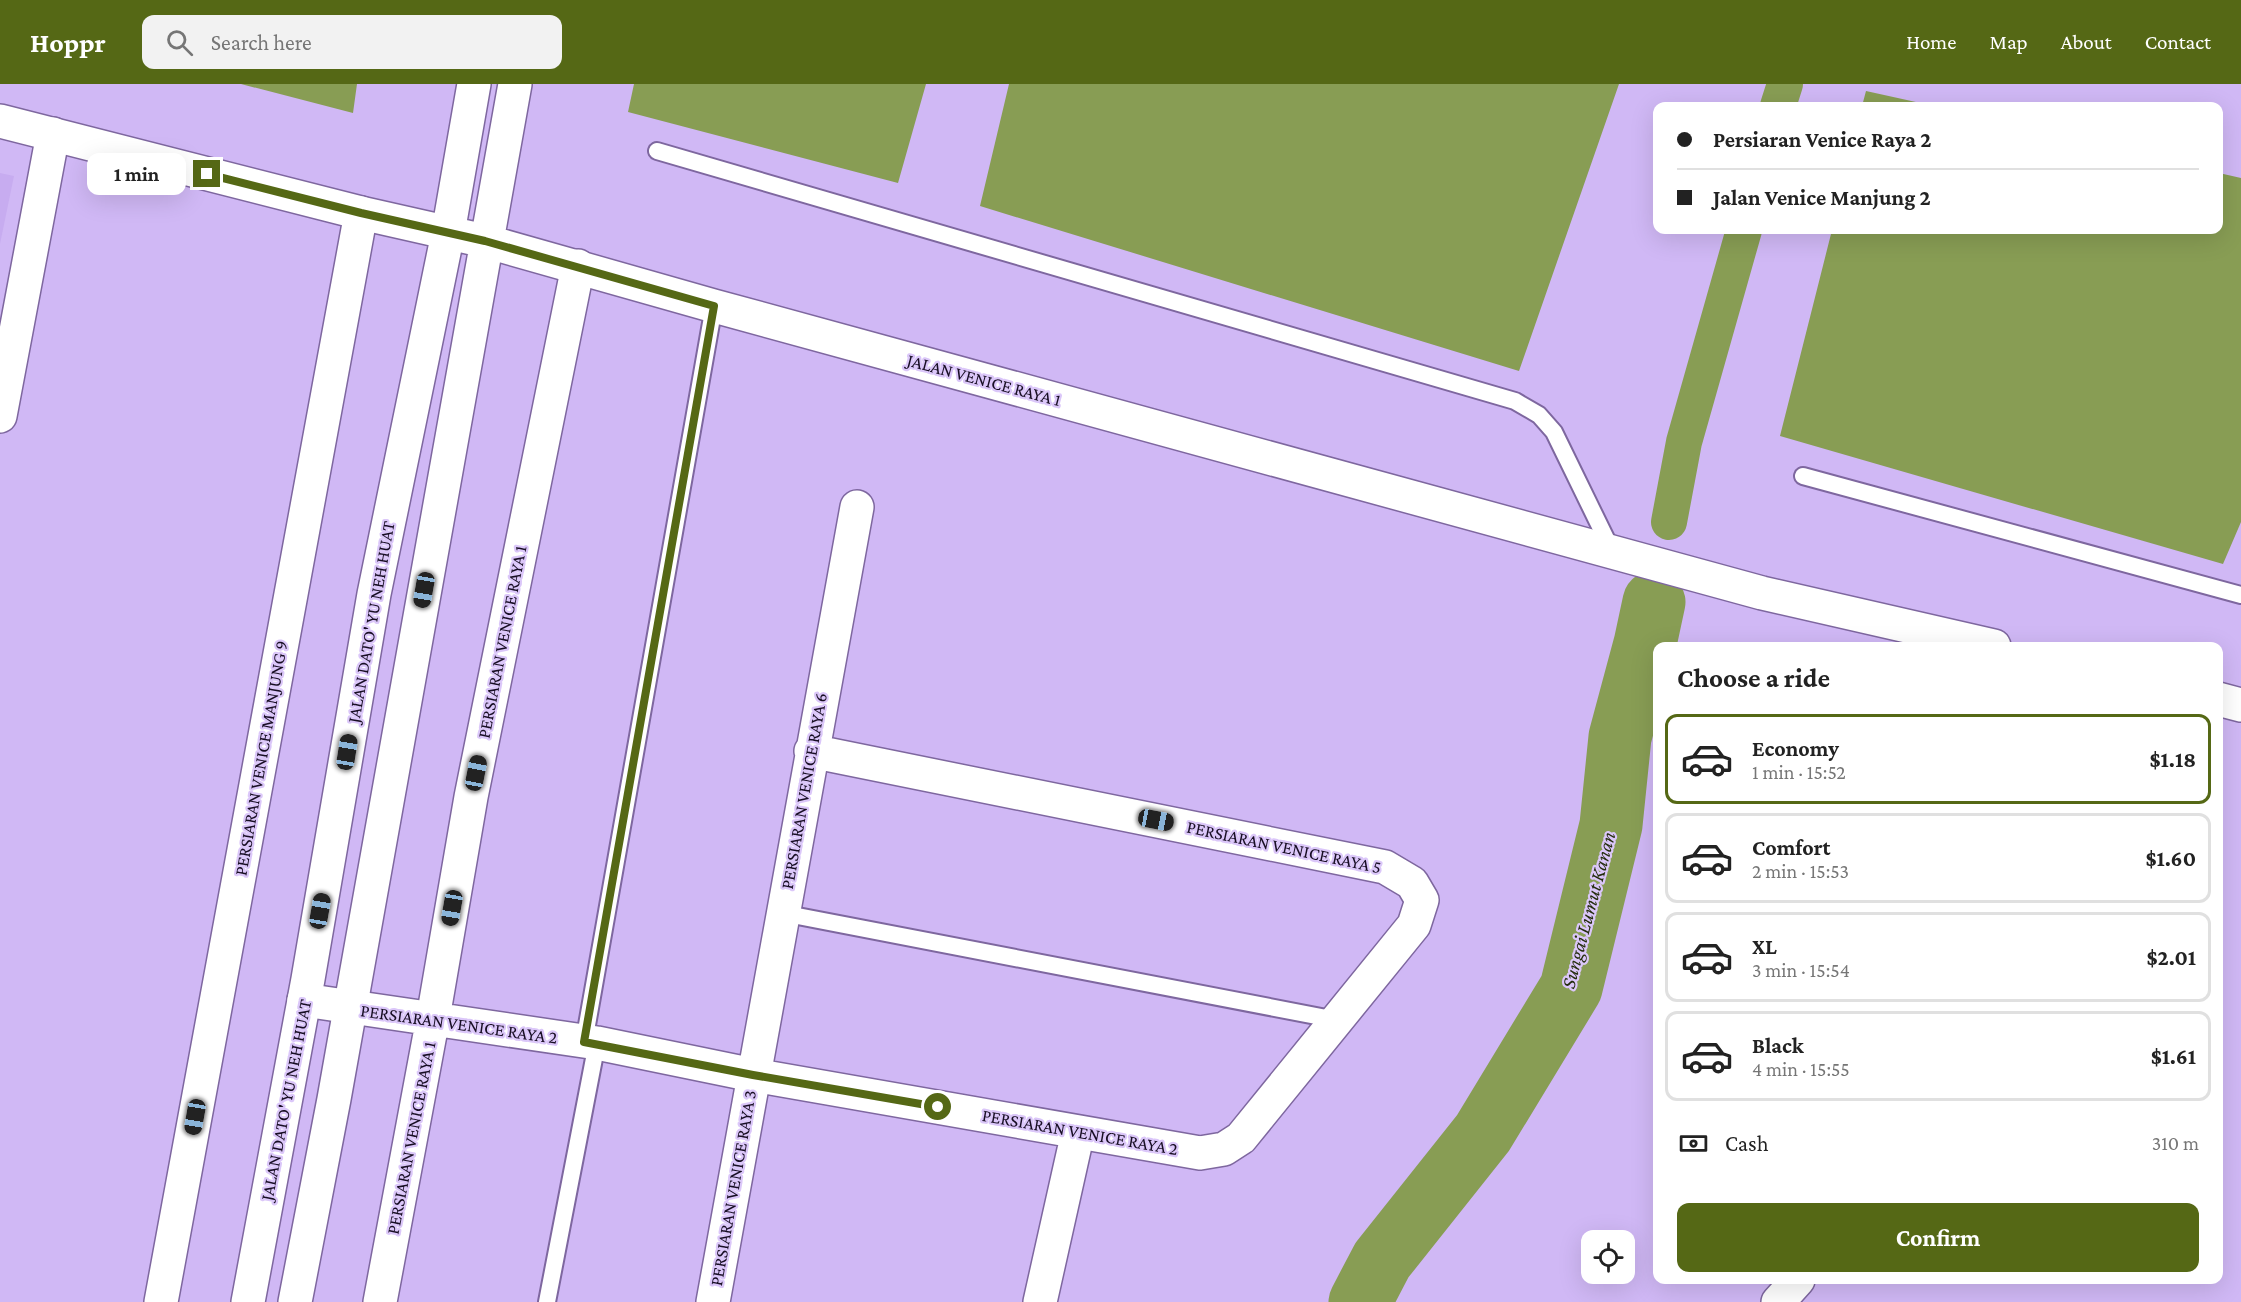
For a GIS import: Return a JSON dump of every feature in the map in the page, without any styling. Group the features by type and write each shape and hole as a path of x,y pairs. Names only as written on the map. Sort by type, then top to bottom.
{"street":[{"name":"JALAN DATO' YU NEH HUAT","path":"248,1302 304,1000 374,594 448,233 474,84"},
{"path":"295,1302 350,1008 485,241 515,84"},
{"name":"JALAN VENICE RAYA 1","path":"0,121 361,213 485,241 714,306 1762,593 1976,642"},
{"path":"0,416 53,134"},
{"name":"PERSIARAN VENICE MANJUNG 9","path":"161,1302 361,213"},
{"name":"PERSIARAN VENICE RAYA 1","path":"380,1302 433,1018 471,796 578,266"},
{"name":"PERSIARAN VENICE RAYA 6","path":"753,1075 856,507"},
{"path":"2223,700 2241,705"},
{"name":"PERSIARAN VENICE RAYA 5","path":"811,751 1386,867 1412,883 1422,900 1414,925 1337,1020"},
{"name":"PERSIARAN VENICE RAYA 2","path":"304,1000 590,1042 753,1075 1200,1154 1224,1149 1241,1138 1337,1020"},
{"name":"PERSIARAN VENICE RAYA 3","path":"713,1302 753,1075"},
{"path":"1040,1302 1078,1131"},
{"path":"1778,1302 1794,1284"}],"lane":[{"path":"657,151 1515,401 1539,415 1554,432 1612,551"},
{"path":"547,1302 714,306"},
{"path":"1803,476 2241,595"},
{"path":"782,914 1337,1020"}],"shaded area":[{"path":"241,84 357,84 353,113"},
{"path":"634,84 926,84 898,183 628,112"},
{"path":"1009,84 1619,84 1519,371 980,206"},
{"path":"1866,91 1916,102 1863,102"},
{"path":"0,173 14,176 0,244"},
{"path":"2223,174 2241,178 2241,522 2223,564 1780,436 1831,234 2223,234"}],"waterway":[{"path":"1779,102 1785,84"},
{"path":"1669,522 1684,442 1743,234"},
{"name":"Sungai Lumut Kanan","path":"1360,1302 1382,1260 1483,1133 1571,988 1611,825 1620,737 1654,602"}],"route":[{"path":"207,174 361,213 485,241 714,306 584,1042 753,1075 938,1107"}]}
